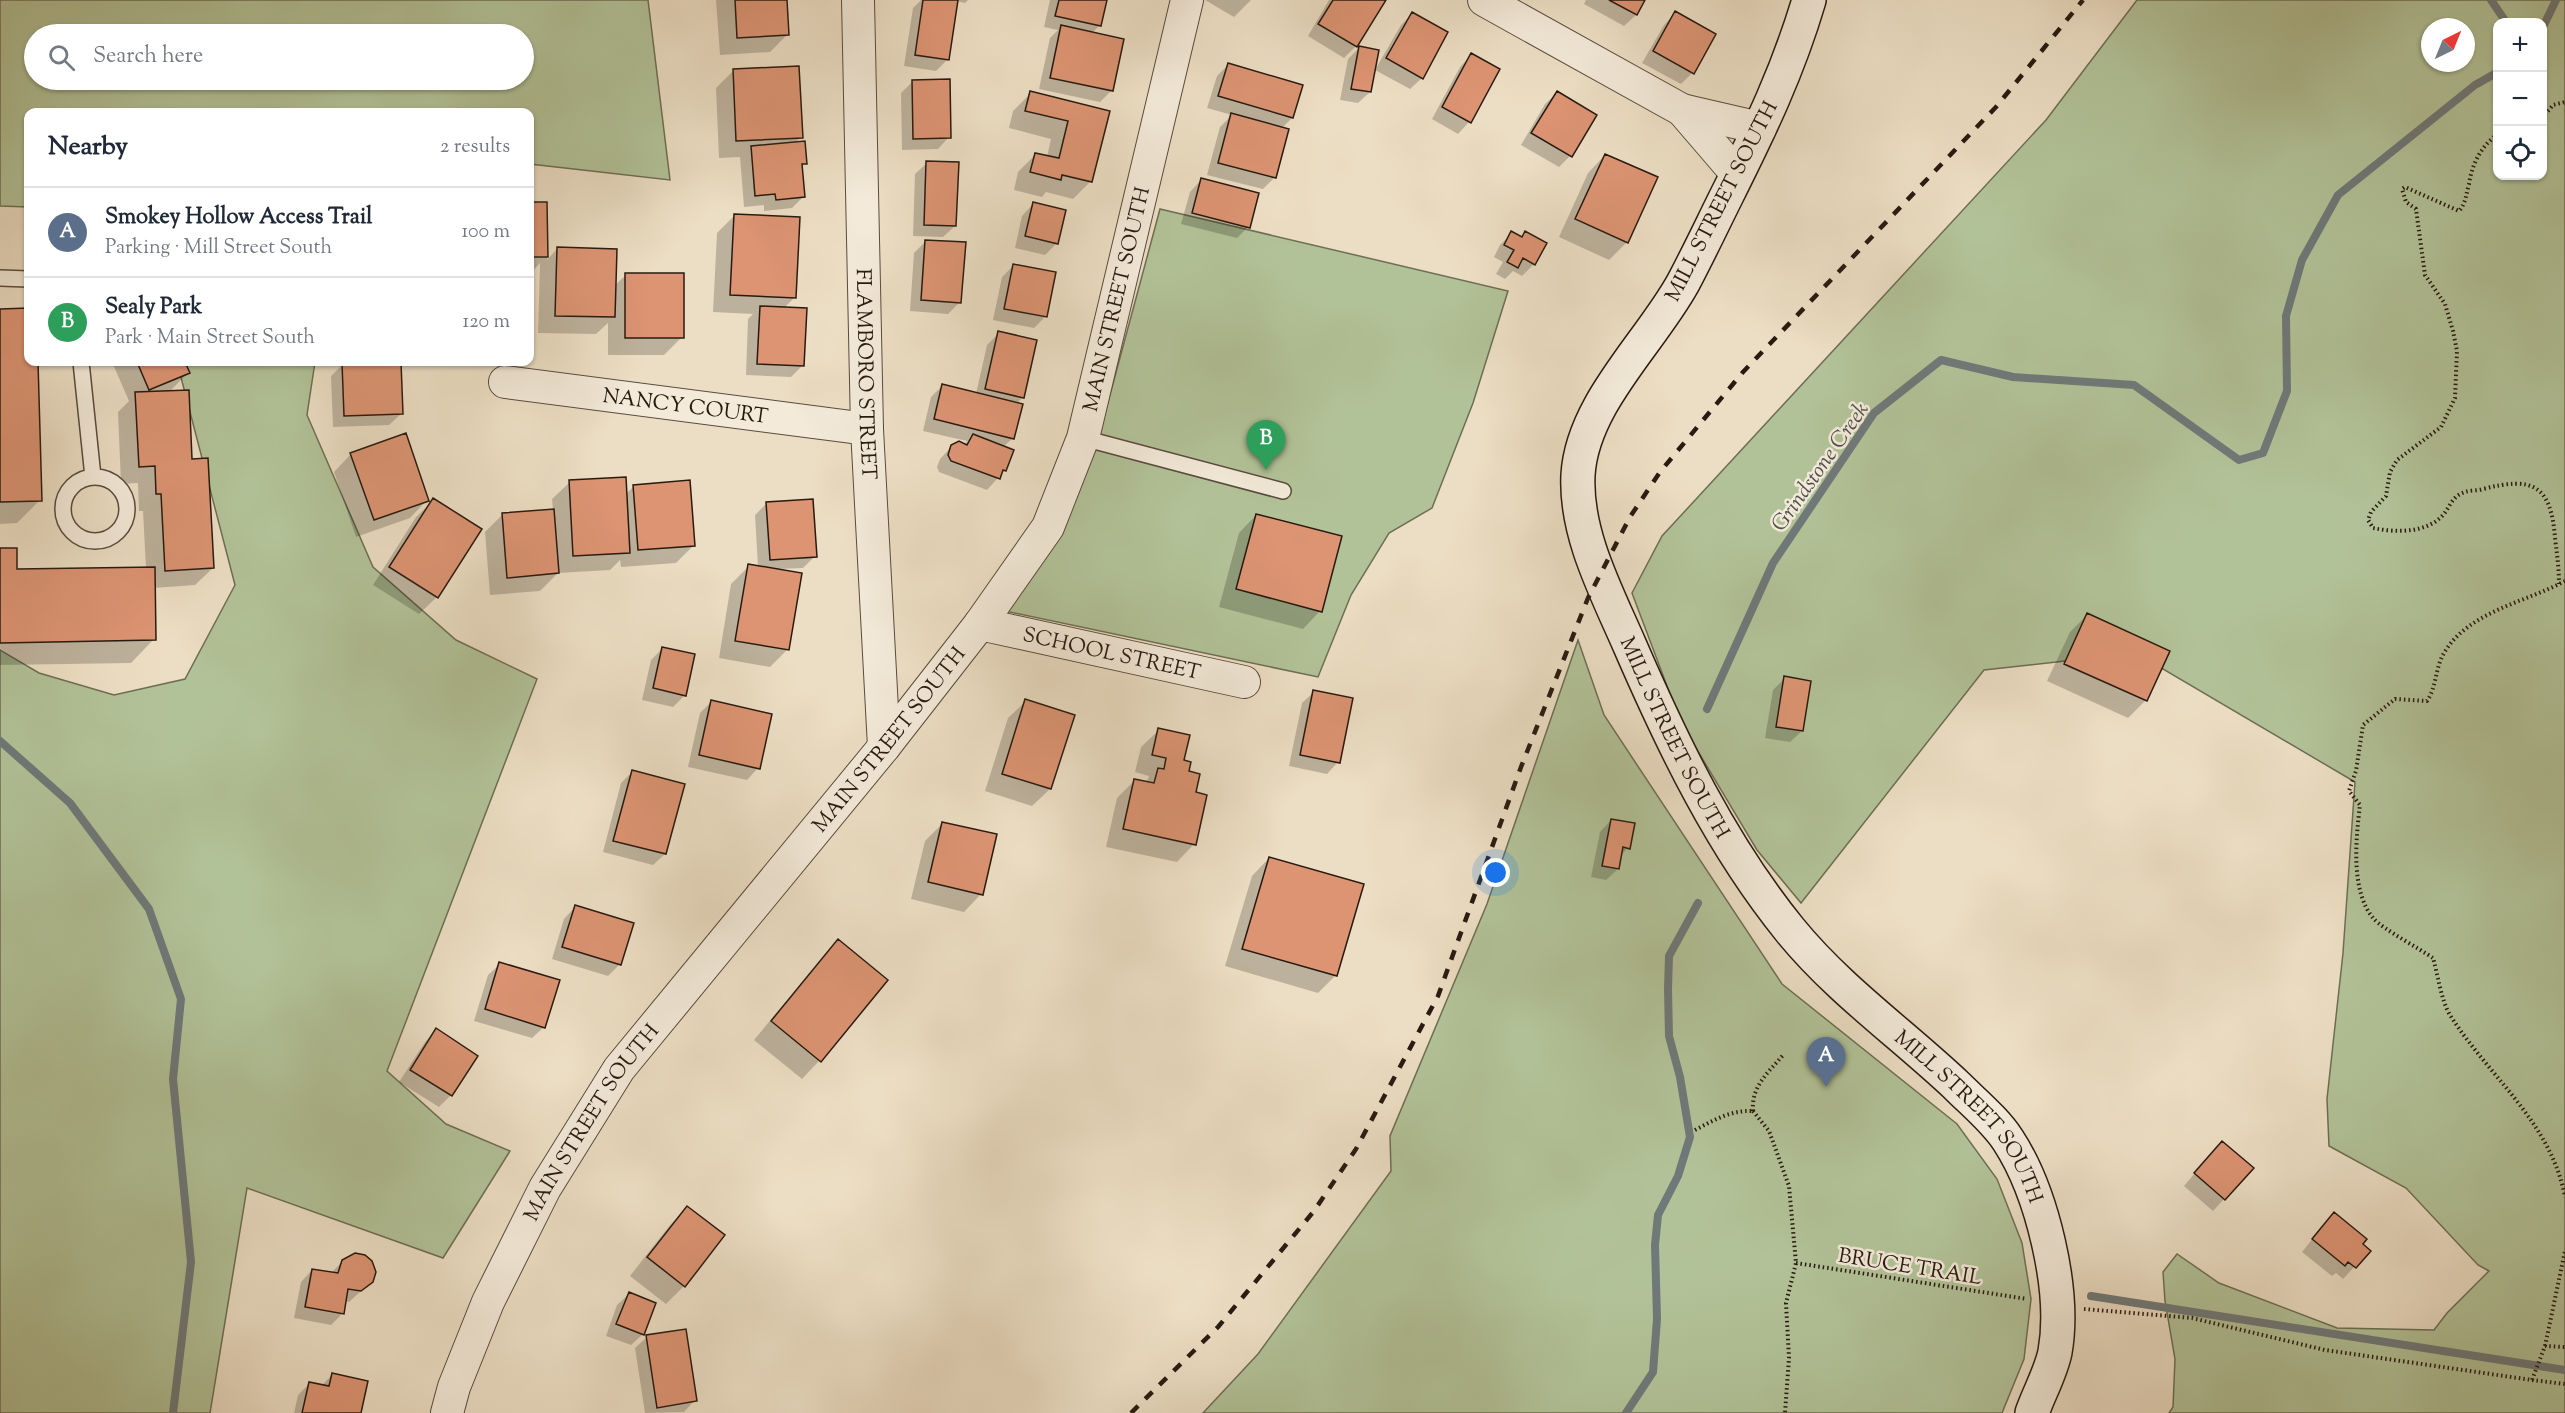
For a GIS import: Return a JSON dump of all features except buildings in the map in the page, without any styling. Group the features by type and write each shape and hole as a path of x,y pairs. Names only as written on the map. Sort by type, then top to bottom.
{"main road":[{"name":"MILL STREET SOUTH","path":"1809,0 1780,87 1681,286 1598,410 1586,437 1578,473 1581,515 1598,570 1695,787 1758,887 1790,930 1834,979 1940,1070 1979,1107 2013,1149 2043,1220 2050,1245 2057,1305 2055,1352 2032,1413"}],"street":[{"name":"FLAMBORO STREET","path":"858,0 867,429 884,747"},
{"name":"MAIN STREET SOUTH","path":"447,1413 454,1387 488,1302 534,1209 619,1069 884,747 980,624 1048,526 1083,438 1187,0"},
{"path":"1484,0 1682,110 1760,128"},
{"path":"1682,110 1737,174"},
{"name":"NANCY COURT","path":"505,382 867,429"},
{"name":"SCHOOL STREET","path":"980,624 1244,682"}],"lane":[{"path":"0,278 24,279"},
{"path":"81,366 93,477"},
{"path":"1083,438 1283,491"},
{"path":"93,477 113,482 125,498 126,518 121,528 104,539 84,538 75,533 68,525 64,515 67,494 73,485 82,479 93,477"}],"path":[{"path":"2547,112 2553,105 2565,102"},
{"path":"2493,138 2488,141 2475,160 2463,206 2459,211 2405,187 2402,189 2406,202 2416,209 2425,275 2430,286 2445,304 2453,331 2457,351 2455,398 2441,427 2397,460 2390,472 2386,496 2371,512 2368,520 2373,528 2381,530 2423,528 2445,513 2448,506 2464,492 2492,485 2529,484 2540,491 2553,511 2559,584"},
{"path":"2565,581 2475,621 2456,636 2443,654 2434,689 2427,701 2395,699 2363,725 2356,771 2349,791 2360,806 2356,871 2364,901 2374,920 2433,958 2449,1013 2477,1052 2528,1113 2545,1139 2562,1179 2565,1197"},
{"path":"1784,1054 1756,1087 1752,1097 1753,1111 1769,1131 1789,1186 1796,1263 1786,1303 1789,1358 1785,1413"},
{"path":"1695,1130 1720,1117 1740,1111 1753,1111"},
{"path":"2532,1380 2545,1346 2565,1251"},
{"name":"BRUCE TRAIL","path":"1796,1263 2019,1297"},
{"path":"2089,1310 2192,1318 2325,1350 2565,1384"},
{"path":"2545,1346 2565,1347"}],"green space":[{"path":"0,0 648,0 670,180 534,164 534,108 24,108 24,207 0,206"},
{"path":"2137,0 2565,0 2565,1413 2169,1413 2173,1407 2175,1359 2165,1301 2163,1272 2177,1254 2219,1283 2337,1328 2434,1330 2447,1313 2489,1271 2478,1265 2406,1188 2329,1146 2327,1099 2343,953 2355,782 2136,653 1984,670 1801,903 1757,850 1681,723 1632,593 1662,536 2046,120"},
{"path":"1160,209 1508,291 1473,403 1432,508 1389,533 1351,595 1318,677 1005,611 1100,432"},
{"path":"178,366 314,366 307,415 373,567 456,640 537,679 387,1071 446,1124 510,1151 443,1258 247,1188 210,1413 0,1413 0,650 39,673 114,695 185,679 235,585"},
{"path":"1578,640 1604,715 1782,984 1957,1124 1997,1179 2022,1243 2031,1299 2024,1359 2002,1413 1203,1413 1258,1354 1391,1171 1390,1136 1487,904"}],"waterway":[{"name":"Grindstone Creek","path":"2491,0 2503,18"},
{"name":"Grindstone Creek","path":"2547,19 2556,0"},
{"name":"Grindstone Creek","path":"1707,709 1773,563 1874,413 1941,360 2013,377 2134,385 2239,460 2263,453 2287,391 2286,316 2302,260 2338,195 2475,85 2493,75"},
{"path":"0,741 70,803 149,909 181,999 173,1079 191,1262 173,1413"},
{"name":"Grindstone Creek","path":"1626,1413 1653,1372 1657,1319 1655,1245 1658,1215 1678,1176 1690,1137 1680,1077 1669,1036 1669,956 1698,903"},
{"path":"2091,1296 2565,1370"}],"railway":[{"path":"1131,1413 1218,1327 1314,1211 1356,1149 1438,996 1521,767 1588,598 1630,517 1660,472 1743,372 1996,107 2083,0"}],"place":[{"name":"Sealy Park","path":"1266,470"},
{"name":"Smokey Hollow Access Trail","path":"1826,1087"}]}
